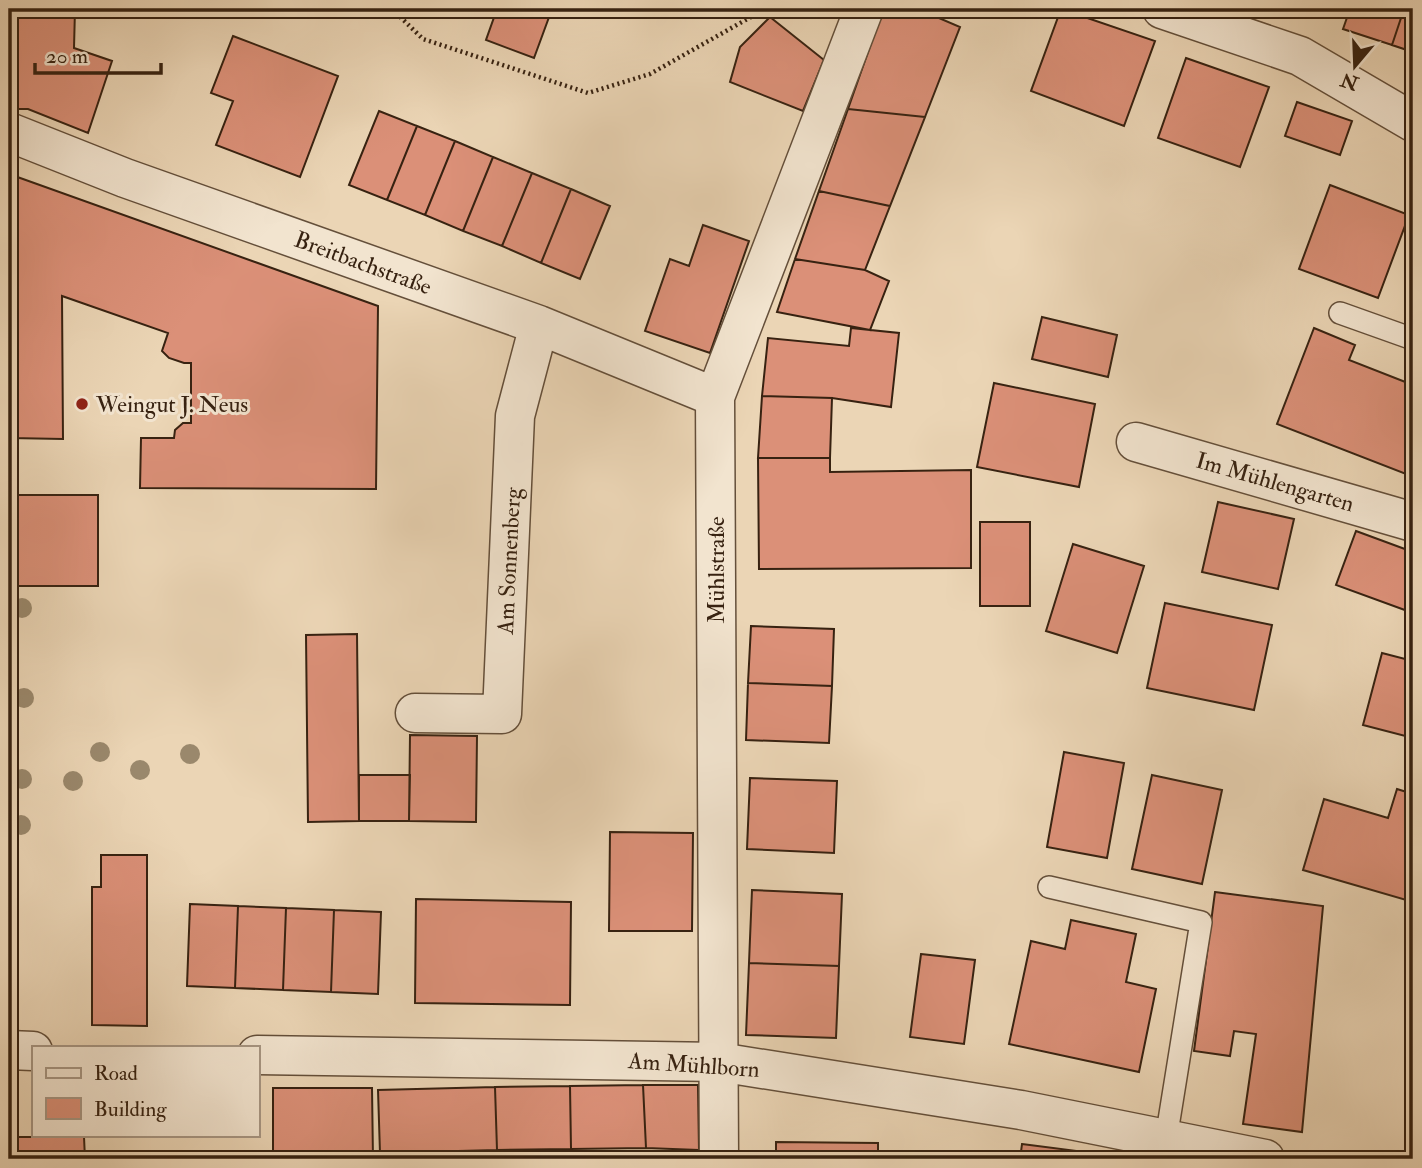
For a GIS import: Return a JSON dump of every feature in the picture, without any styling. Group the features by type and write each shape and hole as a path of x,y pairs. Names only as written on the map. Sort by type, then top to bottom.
{"street":[{"name":"Mühlstraße","path":"719,1159 715,397 864,9"},
{"path":"1161,9 1300,56 1413,122"},
{"name":"Breitbachstraße","path":"9,132 138,182 539,325 715,397"},
{"name":"Am Sonnenberg","path":"415,713 502,714 515,416 539,325"},
{"name":"Im Mühlengarten","path":"1136,442 1413,522"},
{"path":"9,1050 32,1051"},
{"name":"Am Mühlborn","path":"259,1055 719,1062 1021,1110 1265,1159"}],"lane":[{"path":"1340,313 1413,339"},
{"path":"1049,887 1201,922 1166,1139"}],"path":[{"path":"392,9 423,39 589,93 650,74 765,9"}],"building":[{"path":"9,9 75,9 74,48 112,61 88,133 28,109 19,109 12,104"},
{"path":"497,9 552,9 534,58 486,40"},
{"path":"883,9 918,9 960,27 925,117 848,109"},
{"path":"1061,9 1155,41 1124,126 1031,91"},
{"path":"1350,9 1404,9 1392,45 1343,29"},
{"path":"1404,9 1413,9 1413,52 1392,45"},
{"path":"770,17 824,60 803,111 730,82 740,47"},
{"path":"233,36 338,76 300,177 216,145 233,101 211,93"},
{"path":"1186,58 1269,87 1240,167 1158,138"},
{"path":"1297,102 1352,121 1340,155 1285,136"},
{"path":"848,109 925,117 890,206 819,191"},
{"path":"379,111 417,126 387,200 349,185"},
{"path":"417,126 455,141 425,215 387,200"},
{"path":"455,141 493,157 463,231 425,215"},
{"path":"493,157 532,173 502,246 463,231"},
{"path":"532,173 571,189 541,263 502,246"},
{"path":"9,174 378,306 376,489 140,488 141,438 174,438 175,430 183,423 191,423 191,363 169,358 162,351 168,333 62,296 63,439 10,438"},
{"path":"1330,185 1409,215 1378,298 1299,269"},
{"path":"571,189 610,206 580,279 541,263"},
{"path":"819,191 890,206 865,270 795,259"},
{"path":"703,225 749,241 710,353 645,331 670,259 689,266"},
{"path":"795,259 865,270 889,281 870,330 777,312"},
{"path":"1042,317 1117,335 1108,377 1032,359"},
{"path":"851,328 899,333 891,407 832,398 762,396 768,338 849,346"},
{"path":"1314,328 1355,345 1349,360 1413,385 1413,454 1406,474 1277,424"},
{"path":"994,383 1095,404 1079,487 977,467"},
{"path":"762,396 832,398 830,458 758,458"},
{"path":"758,458 830,458 830,472 971,470 971,568 759,569"},
{"path":"11,495 98,495 98,586 11,586"},
{"path":"1218,502 1294,519 1278,589 1202,572"},
{"path":"980,522 1030,522 1030,606 980,606"},
{"path":"1356,531 1413,552 1413,613 1336,585"},
{"path":"1073,544 1144,566 1117,653 1046,631"},
{"path":"1165,603 1272,625 1254,710 1147,688"},
{"path":"751,626 834,629 832,686 748,683"},
{"path":"357,634 359,821 308,822 306,635"},
{"path":"1382,653 1413,661 1413,738 1363,725"},
{"path":"748,683 832,686 829,743 746,740"},
{"path":"410,735 477,736 476,822 409,821"},
{"path":"1064,752 1124,763 1107,858 1047,847"},
{"path":"359,775 410,775 409,821 359,821"},
{"path":"1152,775 1222,790 1202,884 1132,869"},
{"path":"750,778 837,781 834,853 747,849"},
{"path":"1397,789 1413,794 1413,902 1303,870 1324,799 1388,818"},
{"path":"610,832 693,833 692,931 609,931"},
{"path":"101,855 147,855 147,1026 92,1025 92,887 101,887"},
{"path":"752,890 842,894 839,966 749,963"},
{"path":"1215,892 1323,906 1302,1132 1243,1124 1256,1034 1234,1031 1230,1056 1194,1051"},
{"path":"416,899 571,902 570,1005 415,1003"},
{"path":"190,904 238,906 235,988 187,986"},
{"path":"238,906 286,908 283,990 235,988"},
{"path":"286,908 334,910 331,992 283,990"},
{"path":"334,910 381,912 378,994 331,992"},
{"path":"1071,920 1136,934 1126,982 1156,989 1139,1072 1009,1044 1031,941 1065,949"},
{"path":"921,954 975,960 964,1044 910,1037"},
{"path":"749,963 839,966 836,1038 746,1035"},
{"path":"643,1085 646,1148 571,1149 570,1086"},
{"path":"643,1085 698,1085 699,1150 646,1148"},
{"path":"570,1086 571,1149 497,1150 495,1087"},
{"path":"495,1087 497,1150 380,1153 378,1090"},
{"path":"273,1088 372,1088 373,1159 273,1159"},
{"path":"12,1137 84,1137 85,1159 13,1159"},
{"path":"776,1142 878,1143 878,1159 776,1159"},
{"path":"1022,1144 1085,1152 1084,1159 1020,1159"}],"place":[{"name":"Weingut J. Neus","path":"82,404"}]}
